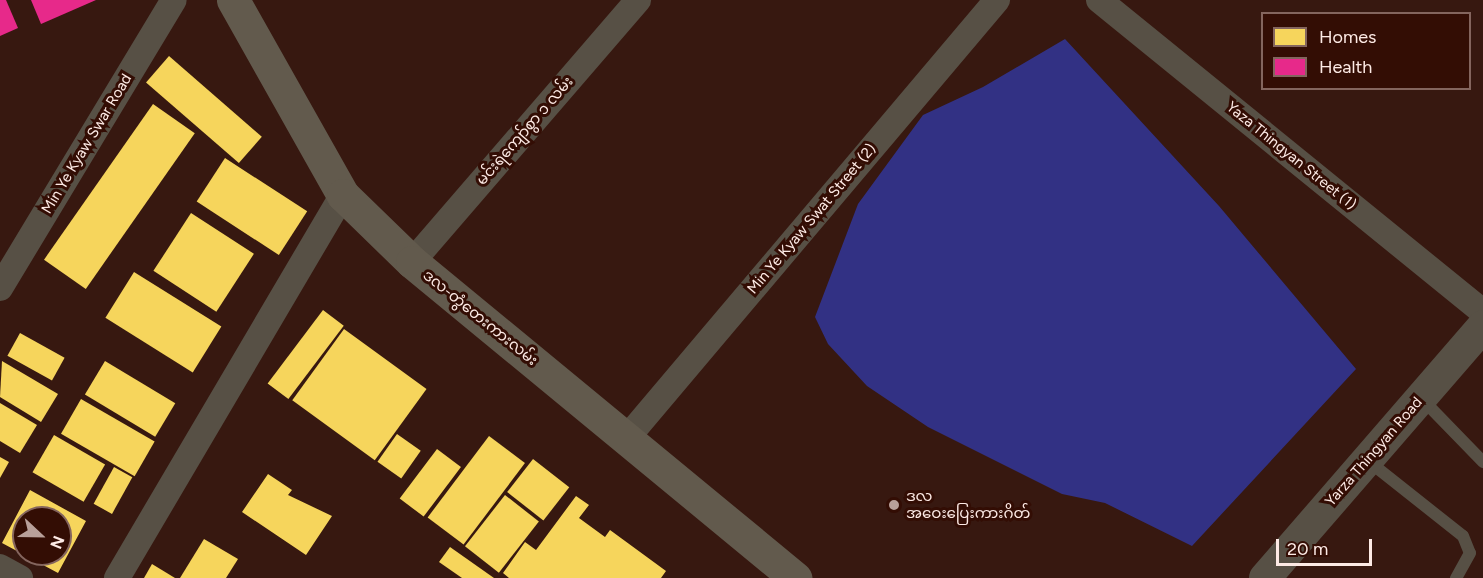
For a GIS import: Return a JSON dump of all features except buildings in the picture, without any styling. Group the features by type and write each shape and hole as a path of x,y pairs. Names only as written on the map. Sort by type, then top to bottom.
{"main road":[{"name":"ဒလ-တွံတေးကားလမ်း","path":"233,0 343,195 412,262 796,578"}],"street":[{"name":"Min Ye Kyaw Swar Road","path":"0,288 174,0"},
{"name":"မင်းရဲကျော်စွာ ၁ လမ်း","path":"412,262 638,0"},
{"name":"Min Ye Kyaw Swat Street (2)","path":"626,439 997,0"},
{"name":"Yaza Thingyan Street (1)","path":"1099,0 1483,312"},
{"path":"117,578 343,195"},
{"name":"Yarza Thingyan Road","path":"1265,578 1483,326"},
{"path":"0,567 20,578"}],"lane":[{"path":"1421,398 1483,462"},
{"path":"1367,460 1463,536 1470,553 1456,578"}],"shaded area":[{"path":"1065,39 1219,206 1356,369 1192,546 1105,503 1062,494 928,427 867,386 828,344 815,317 858,204 923,115 983,87"}],"place":[{"name":"ဒလ အဝေးပြေးကားဂိတ်","path":"894,505"}]}
